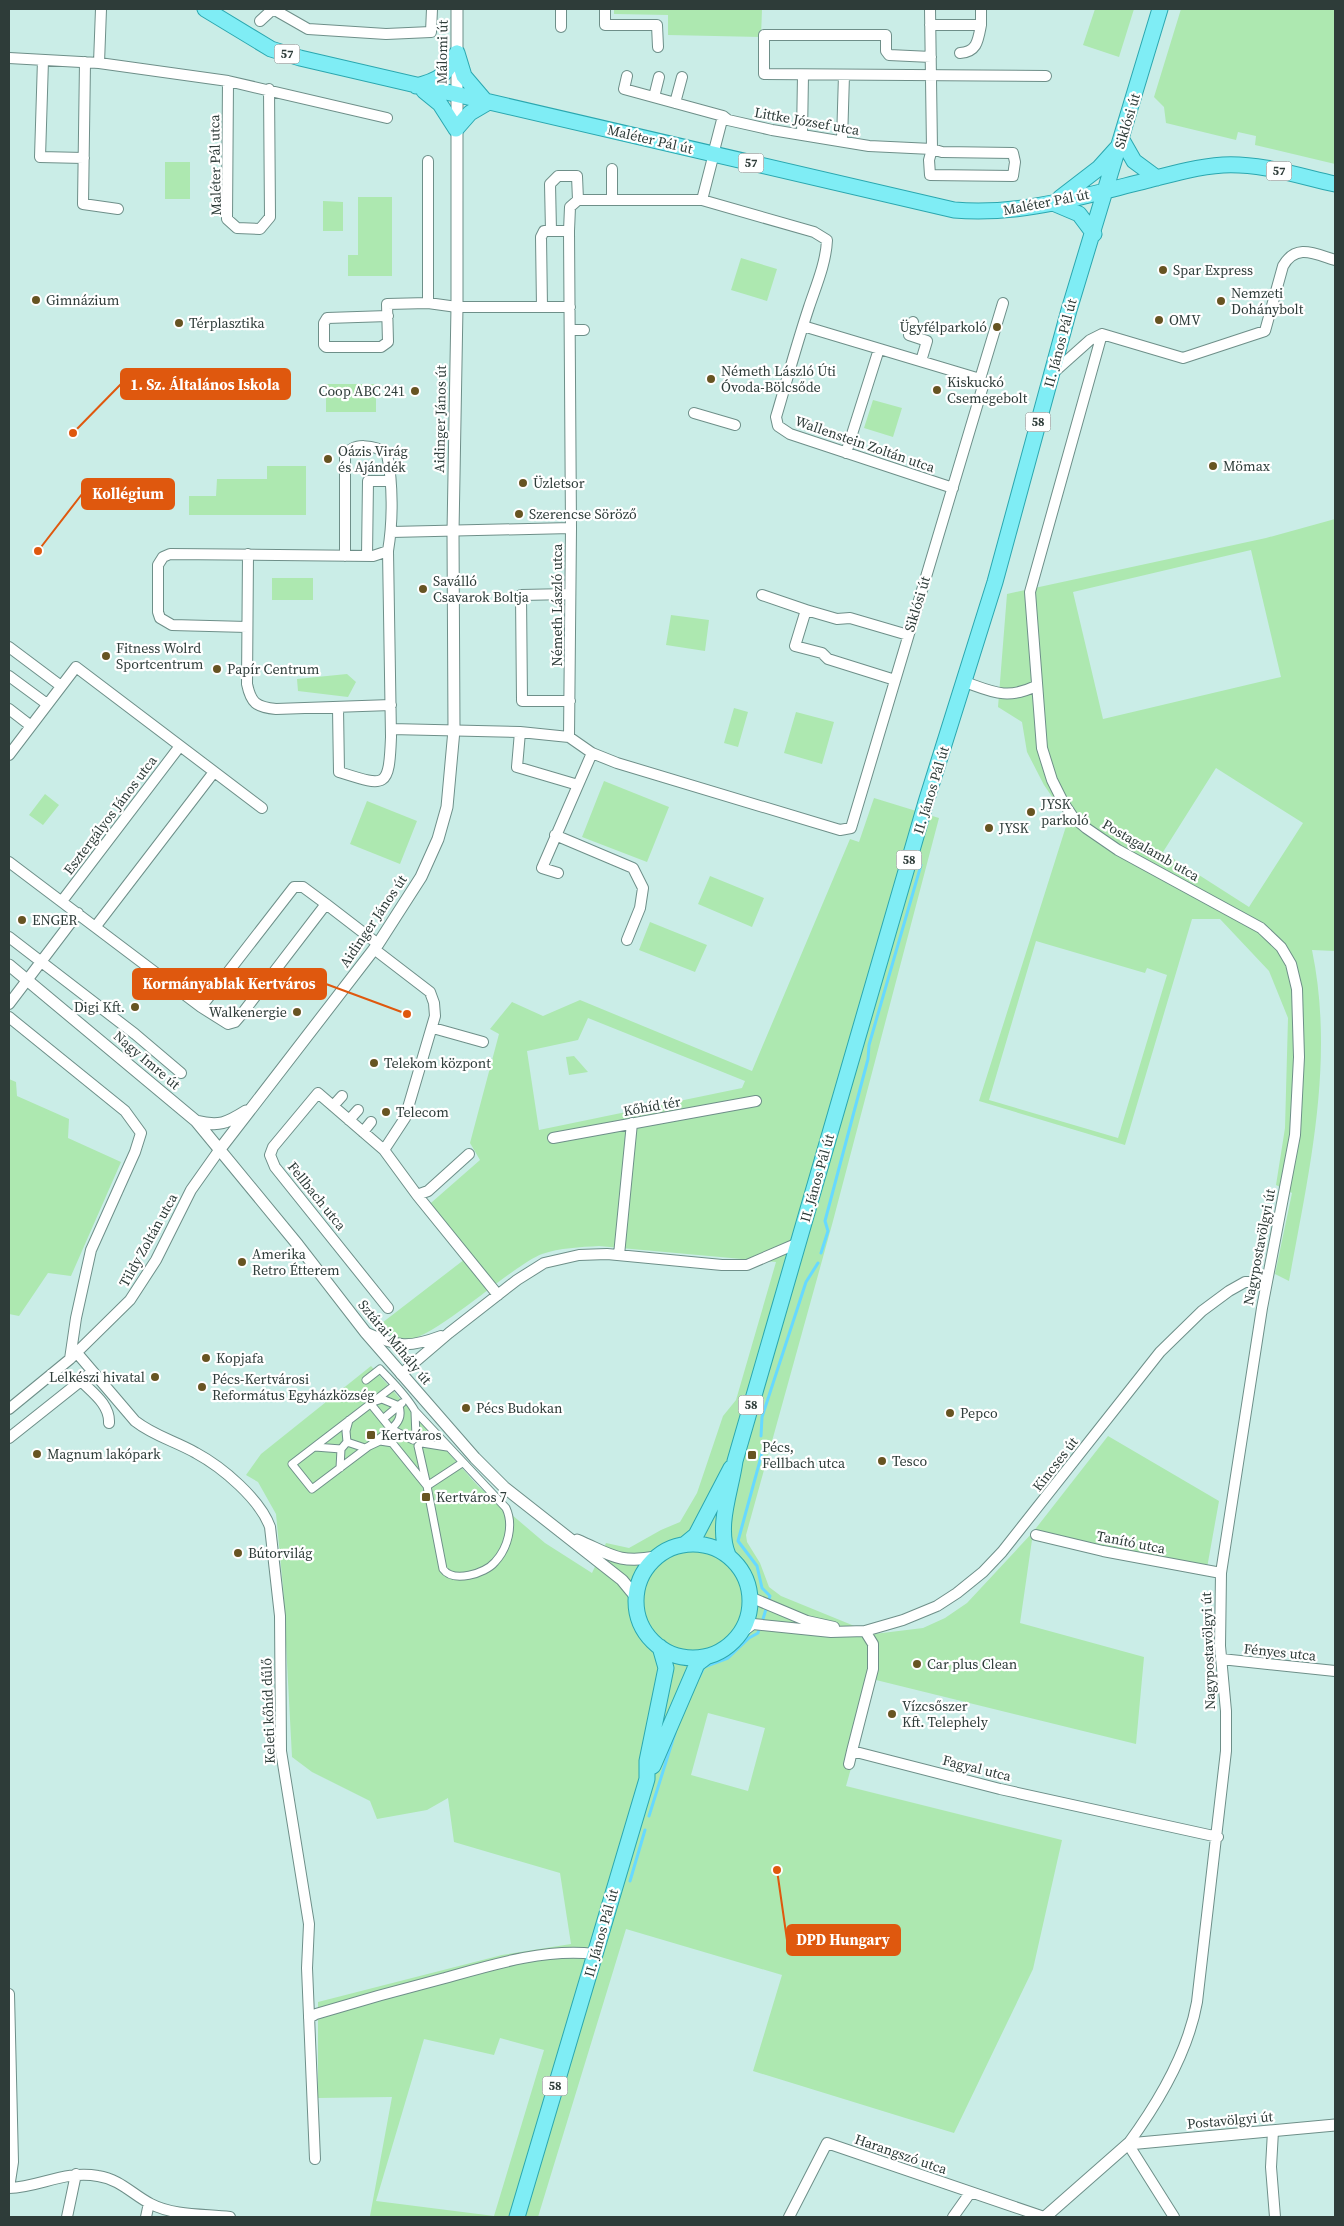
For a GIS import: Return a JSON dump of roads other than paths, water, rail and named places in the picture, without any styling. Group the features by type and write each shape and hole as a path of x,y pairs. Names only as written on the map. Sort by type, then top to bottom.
{"main road":[{"name":"Maléter Pál út","path":"205,9 271,48 300,58 456,96 954,210 1000,211 1054,203 1107,190"},
{"name":"Siklósi út","path":"1094,234 1160,9"},
{"path":"415,86 431,83 443,76 457,53"},
{"path":"415,86 429,94 440,104 456,129 470,112 487,103 464,76 457,53"},
{"path":"1094,234 1079,214 1054,203 1100,168 1122,140 1134,161 1157,178"},
{"name":"57","path":"1107,190 1208,167 1251,165 1335,184"},
{"name":"II. János Pál út","path":"735,1460 926,802 965,682 1069,310 1094,234"},
{"name":"58","path":"706,1657 682,1657 660,1647 651,1639 641,1624 637,1614 636,1597 640,1578 656,1557 670,1549 685,1544 696,1535 735,1460"},
{"name":"58","path":"647,1779 697,1664 706,1657 729,1646 741,1633 748,1616 750,1597 744,1574 728,1555 723,1543 722,1530 735,1460"},
{"name":"58","path":"685,1544 710,1546 728,1555"},
{"name":"II. János Pál út","path":"516,2217 647,1779 647,1761 666,1668 660,1647"}],"street":[{"path":"99,63 101,9"},
{"path":"260,21 273,9 308,29 386,34 430,32 432,9"},
{"name":"Málomi út","path":"456,96 457,9"},
{"path":"561,9 561,28"},
{"path":"605,9 605,25 658,25 658,47"},
{"path":"930,9 932,149"},
{"path":"960,54 970,52 976,47 982,25 982,9"},
{"path":"930,25 982,25"},
{"path":"931,57 889,56 886,51 886,35 764,35 764,74 1046,76"},
{"path":"9,58 99,63 228,80 387,118"},
{"path":"43,60 40,157 84,158"},
{"path":"85,62 83,204 118,209"},
{"path":"802,135 803,75"},
{"path":"842,141 844,75"},
{"name":"Littke József utca","path":"627,76 624,89 723,116 728,120 802,135 870,146 932,149 942,152 1013,153 1015,162 1013,176 930,175 932,149"},
{"path":"654,97 659,77"},
{"path":"675,103 682,77"},
{"name":"Maléter Pál utca","path":"228,80 227,219 237,228 260,229 270,217 269,89"},
{"name":"Aidinger János út","path":"220,1149 376,947 421,876 438,839 447,807 454,730 453,532 457,307 456,96"},
{"path":"551,231 550,184 558,176 577,176 578,200 702,200 712,161 716,155 715,147 723,116"},
{"path":"428,161 428,303"},
{"path":"612,169 612,199"},
{"name":"Németh László utca","path":"569,737 571,528 569,231 570,207 578,200"},
{"name":"Wallenstein Zoltán utca","path":"702,200 814,232 827,240 827,246 776,417 778,426 790,434 953,488"},
{"path":"542,307 541,237 544,231 569,231"},
{"path":"1052,373 1090,340 1102,334 1183,358 1265,331 1283,266 1292,254 1307,251 1335,260"},
{"path":"388,316 328,318 324,323 324,345 326,347 381,347 388,342 388,316 387,304 428,303 457,307 570,307"},
{"name":"Siklósi út","path":"592,753 617,763 840,830 847,830 854,823 983,386 979,378 1003,303"},
{"path":"913,322 909,335 927,340 921,361"},
{"path":"803,326 979,378"},
{"path":"570,330 584,330"},
{"name":"Postagalamb utca","path":"1102,334 1030,592 1042,748 1052,780 1063,802 1073,817 1086,828 1118,850 1248,919 1281,947"},
{"path":"846,453 879,349"},
{"path":"694,413 735,424"},
{"path":"338,708 339,772 369,782 379,782 386,779 390,767 391,729 388,551 391,532 390,481 387,454 383,450 374,447 353,447 348,451 346,457 345,556"},
{"path":"367,556 368,481 390,481"},
{"path":"391,532 571,528"},
{"path":"247,627 172,626 164,622 158,612 158,565 163,557 170,554 367,556 388,551"},
{"path":"248,554 247,684 250,697 262,708 276,709 391,705"},
{"path":"569,594 521,595 522,701 570,701"},
{"path":"762,595 837,619 850,618 908,635"},
{"path":"806,610 796,646 822,653 828,659 895,680"},
{"path":"9,647 61,686"},
{"path":"9,755 76,667 262,808"},
{"path":"9,676 47,704"},
{"path":"965,682 1001,695 1020,694 1036,686"},
{"path":"9,709 31,726"},
{"path":"391,729 520,732 569,737 592,753 542,868 558,874"},
{"path":"520,732 517,767 578,785"},
{"name":"Esztergályos János utca","path":"62,901 180,746"},
{"path":"96,926 214,772"},
{"path":"555,835 634,868 643,888 640,908 627,940"},
{"path":"9,862 201,1007 220,1021 228,1024 235,1022 326,904"},
{"path":"201,1007 294,887 303,887 326,904 430,992 434,1003 433,1028 405,1118 384,1150"},
{"path":"9,1004 78,913"},
{"name":"Nagy Imre út","path":"9,937 181,1073"},
{"name":"Nagypostavölgyi út","path":"1044,2217 1128,2144 1161,2092 1191,2028 1197,2002 1218,1838 1226,1751 1219,1608 1221,1573 1267,1282 1295,1135 1299,1057 1298,990 1291,964 1281,947"},
{"name":"Nagy Imre út","path":"9,965 196,1121 220,1149"},
{"path":"9,1018 125,1111 141,1135 91,1250 76,1318 74,1356"},
{"path":"433,1028 483,1042"},
{"name":"Fellbach utca","path":"388,1308 275,1167 270,1156 273,1147 318,1094 384,1150 498,1295"},
{"path":"333,1106 342,1096"},
{"name":"Kőhíd tér","path":"552,1138 756,1101"},
{"path":"196,1121 215,1125 232,1119 252,1108"},
{"path":"349,1120 358,1110"},
{"path":"363,1132 370,1122"},
{"path":"619,1255 632,1123"},
{"name":"Sztárai Mihály út","path":"220,1149 248,1187 298,1245 366,1333 469,1451 504,1487 622,1580 636,1597"},
{"name":"Tildy Zoltán utca","path":"9,1409 74,1356 130,1300 156,1260 191,1190 220,1149"},
{"path":"418,1194 428,1191 469,1154"},
{"path":"401,1374 498,1295 534,1269 559,1258 579,1255 619,1255 722,1265 746,1265 798,1243"},
{"name":"Kincses út","path":"842,1630 865,1630 903,1620 937,1606 978,1576 1002,1552 1160,1352 1202,1311 1229,1291 1245,1282 1267,1282"},
{"path":"366,1333 388,1343 407,1346 422,1343 449,1333"},
{"name":"Keleti kőhíd dűlő","path":"74,1356 92,1372 135,1421 147,1430 195,1452 215,1464 250,1494 267,1517 270,1527 280,1616 281,1751 309,1924 307,1968 315,2159"},
{"path":"366,1380 380,1369 407,1398 414,1411 502,1503 509,1516 510,1528 506,1544 497,1560 490,1567 460,1576 446,1573 441,1566 414,1411"},
{"path":"9,1438 92,1372"},
{"path":"82,1381 105,1406 109,1415 109,1423"},
{"path":"394,1385 292,1464 312,1489 398,1423 400,1419 398,1406"},
{"path":"383,1419 407,1398"},
{"path":"370,1403 387,1400 398,1406"},
{"path":"370,1403 383,1419 393,1443 427,1486"},
{"path":"340,1468 341,1448 347,1442 346,1430 349,1420"},
{"path":"418,1441 430,1428"},
{"path":"388,1431 418,1441 447,1447"},
{"path":"347,1442 365,1448 380,1441 393,1443"},
{"path":"314,1447 341,1448"},
{"path":"427,1486 462,1463"},
{"name":"Tanító utca","path":"1036,1535 1103,1551 1221,1573"},
{"name":"Sztárai Mihály út","path":"566,1536 620,1559 637,1560 656,1557"},
{"path":"750,1597 807,1621 842,1630"},
{"path":"741,1633 749,1625 759,1623 812,1631 842,1630"},
{"path":"849,1764 872,1669 873,1644 865,1630"},
{"name":"Fényes utca","path":"1221,1659 1335,1671"},
{"name":"Fagyal utca","path":"852,1751 1000,1789 1218,1838"},
{"path":"310,2018 316,2014 464,1972 531,1957 580,1952 594,1954"},
{"path":"9,1994 13,2162 9,2188 19,2188 76,2174 100,2176 119,2182 149,2203 166,2209 230,2217"},
{"name":"Postavölgyi út","path":"1128,2144 1335,2125"},
{"path":"1273,2131 1274,2217"},
{"name":"Harangszó utca","path":"789,2217 827,2143 1044,2217"},
{"path":"1128,2144 1174,2217"},
{"path":"67,2217 76,2174"},
{"path":"953,2217 970,2192"},
{"path":"146,2217 149,2203"}],"waterway":[{"path":"821,1253 828,1231 825,1221 868,1059 869,1045 921,865"},
{"path":"761,1436 762,1417 806,1282 818,1263"},
{"path":"764,1446 738,1541 757,1566 762,1588 770,1596 769,1599"},
{"path":"763,1619 766,1609"},
{"path":"699,1677 704,1667 728,1658 749,1638 758,1633 759,1629"},
{"path":"649,1816 675,1733"},
{"path":"630,1881 645,1830"}],"place":[{"name":"Spar Express","path":"1163,270"},
{"name":"Gimnázium","path":"36,300"},
{"name":"Nemzeti Dohánybolt","path":"1221,301"},
{"name":"OMV","path":"1159,320"},
{"name":"Térplasztika","path":"179,323"},
{"name":"Ügyfélparkoló","path":"997,327"},
{"name":"Németh László Úti Óvoda-Bölcsőde","path":"711,379"},
{"name":"Kiskuckó Csemegebolt","path":"937,390"},
{"name":"Coop ABC 241","path":"415,391"},
{"name":"1. Sz. Általános Iskola","path":"73,433"},
{"name":"Oázis Virág és Ajándék","path":"328,459"},
{"name":"Mömax","path":"1213,466"},
{"name":"Üzletsor","path":"523,483"},
{"name":"Szerencse Söröző","path":"519,514"},
{"name":"Kollégium","path":"38,551"},
{"name":"Saválló Csavarok Boltja","path":"423,589"},
{"name":"Fitness Wolrd Sportcentrum","path":"106,656"},
{"name":"Papír Centrum","path":"217,669"},
{"name":"JYSK parkoló","path":"1031,812"},
{"name":"JYSK","path":"989,828"},
{"name":"ENGER","path":"22,920"},
{"name":"Digi Kft.","path":"135,1007"},
{"name":"Walkenergie","path":"297,1012"},
{"name":"Kormányablak Kertváros","path":"407,1014"},
{"name":"Telekom központ","path":"374,1063"},
{"name":"Telecom","path":"386,1112"},
{"name":"Amerika Retro Étterem","path":"242,1262"},
{"name":"Kopjafa","path":"206,1358"},
{"name":"Lelkészi hivatal","path":"155,1377"},
{"name":"Pécs-Kertvárosi Református Egyházközség","path":"202,1387"},
{"name":"Pécs Budokan","path":"466,1408"},
{"name":"Pepco","path":"950,1413"},
{"name":"Kertváros","path":"371,1435"},
{"name":"Magnum lakópark","path":"37,1454"},
{"name":"Pécs, Fellbach utca","path":"752,1455"},
{"name":"Tesco","path":"882,1461"},
{"name":"Kertváros 7","path":"426,1497"},
{"name":"Bútorvilág","path":"238,1553"},
{"name":"Car plus Clean","path":"917,1664"},
{"name":"Vízcsőszer Kft. Telephely","path":"892,1714"},
{"name":"DPD Hungary","path":"777,1870"}]}
